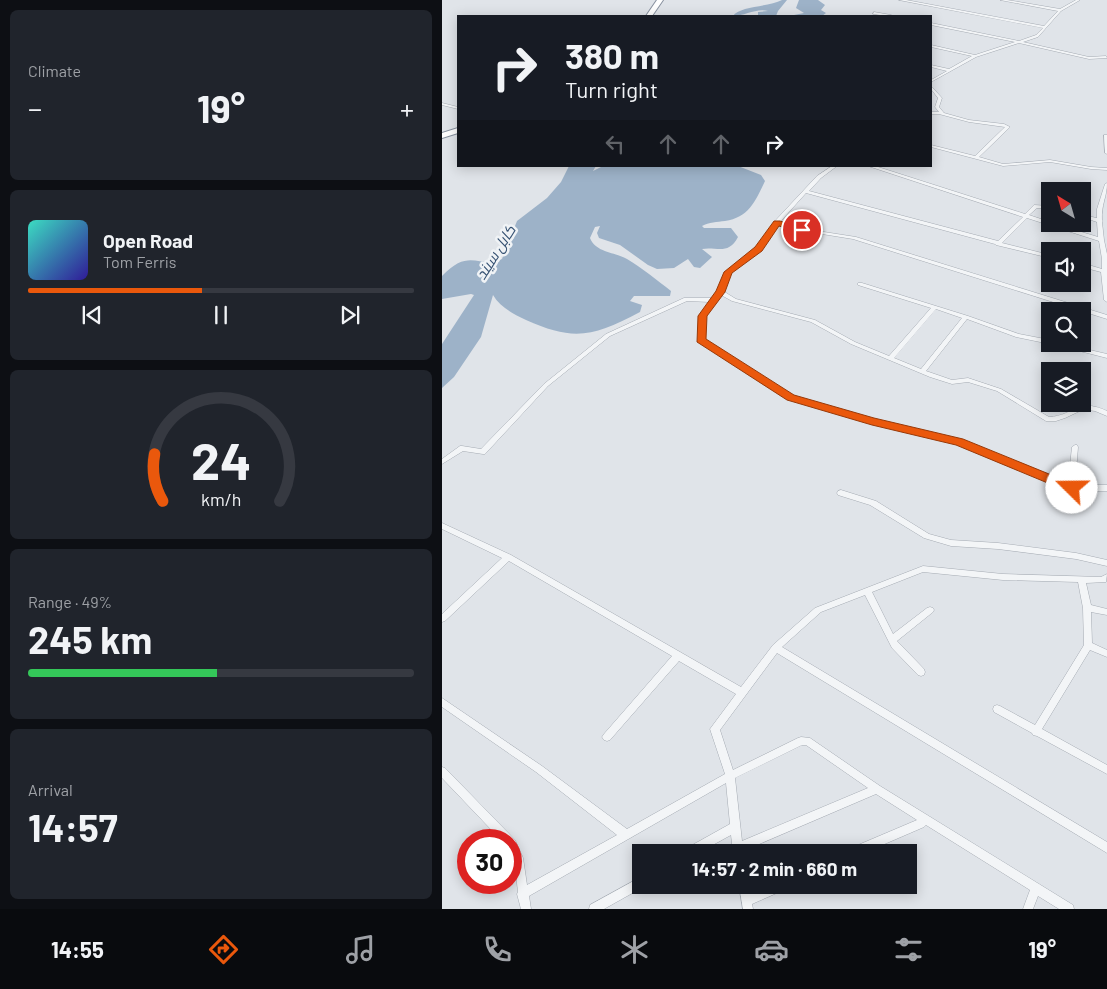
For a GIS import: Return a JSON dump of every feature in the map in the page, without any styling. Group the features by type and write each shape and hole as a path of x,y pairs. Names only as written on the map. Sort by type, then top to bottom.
{"highway":[{"path":"650,15 660,0"},
{"path":"655,15 665,0"},
{"path":"442,134 457,128"}],"street":[{"path":"901,0 1045,27"},
{"path":"1002,0 1060,10"},
{"path":"932,81 975,56 1036,36 1060,10 1078,0"},
{"path":"874,13 885,15"},
{"path":"932,24 1089,58 1106,57"},
{"path":"932,46 975,56"},
{"path":"932,66 949,70"},
{"path":"932,89 940,98 937,107 941,114"},
{"path":"442,104 457,108"},
{"path":"932,112 969,121 1008,127 977,157"},
{"path":"1105,136 1106,153"},
{"path":"932,146 1003,165 1044,161 1106,169"},
{"path":"834,167 820,177 777,222 758,249 728,272 720,292 702,316 701,340 790,397 872,421 959,442 1072,488 1106,488"},
{"path":"873,167 1103,242"},
{"path":"1106,184 1100,209 1106,260 1104,271 1106,300"},
{"path":"807,192 1041,255"},
{"path":"998,244 1024,216 1036,206 1041,207"},
{"path":"1100,209 1106,211"},
{"path":"1091,218 1101,221"},
{"path":"777,222 791,228 854,238 1051,302"},
{"path":"1091,267 1104,271"},
{"path":"860,284 966,317 1018,336 1041,340"},
{"path":"720,292 734,300 813,321 853,343 922,372 952,382 968,380 990,386 1006,393 1048,419 1055,420 1075,409 1087,407 1106,414"},
{"path":"442,462 462,448 483,452 546,385 608,335 686,299 715,300"},
{"path":"891,358 934,307"},
{"path":"1091,313 1106,316"},
{"path":"922,372 966,317"},
{"path":"1091,352 1106,355"},
{"path":"1072,488 1075,447"},
{"path":"841,493 873,503 927,536 951,543 998,546 1076,556 1106,563"},
{"path":"442,526 508,557 741,692"},
{"path":"442,619 508,557"},
{"path":"737,844 730,776 715,729 776,648 818,610 923,569 1003,577 1103,580 1106,577"},
{"path":"1036,732 1088,645 1087,608 1082,580"},
{"path":"867,591 895,645 921,672"},
{"path":"1087,608 1106,612"},
{"path":"893,639 930,610"},
{"path":"1088,645 1106,654"},
{"path":"776,648 1106,848"},
{"path":"607,737 678,656"},
{"path":"442,702 539,769 626,835"},
{"path":"996,709 1106,770"},
{"path":"526,909 522,894 730,776 801,741 807,741 877,789 1069,909"},
{"path":"442,771 497,829"},
{"path":"752,844 877,789"},
{"path":"874,844 920,824 924,819"},
{"path":"705,844 735,827"},
{"path":"594,909 632,887"},
{"path":"1028,909 1036,888"},
{"path":"747,905 766,894"}],"water":[{"path":"787,0 776,15 758,15 758,12 768,11 764,10 734,15 741,10"},
{"path":"799,0 818,0 825,5 821,10 826,13 823,15 794,15 804,13 796,8"},
{"path":"568,167 595,167 593,171 601,167 741,167 761,175 765,181 751,207 746,212 733,219 702,226 704,228 731,228 738,237 734,243 726,248 702,249 712,257 700,268 694,267 688,259 674,268 657,269 648,265 620,245 599,238 597,233 600,226 595,227 590,238 597,247 627,259 638,266 671,291 670,296 634,296 630,301 642,305 640,312 597,331 571,333 543,327 521,318 503,307 493,295 481,337 454,377 442,388 442,344 474,295 442,299 442,276 452,267 467,260 494,262 502,259 517,221 547,198 561,182"}],"route":[{"path":"802,230 777,222 758,249 728,272 720,292 702,316 701,340 790,397 872,421 959,442 1072,488"}],"water label":[{"name":"کابل سيند","path":"495,252"}]}
